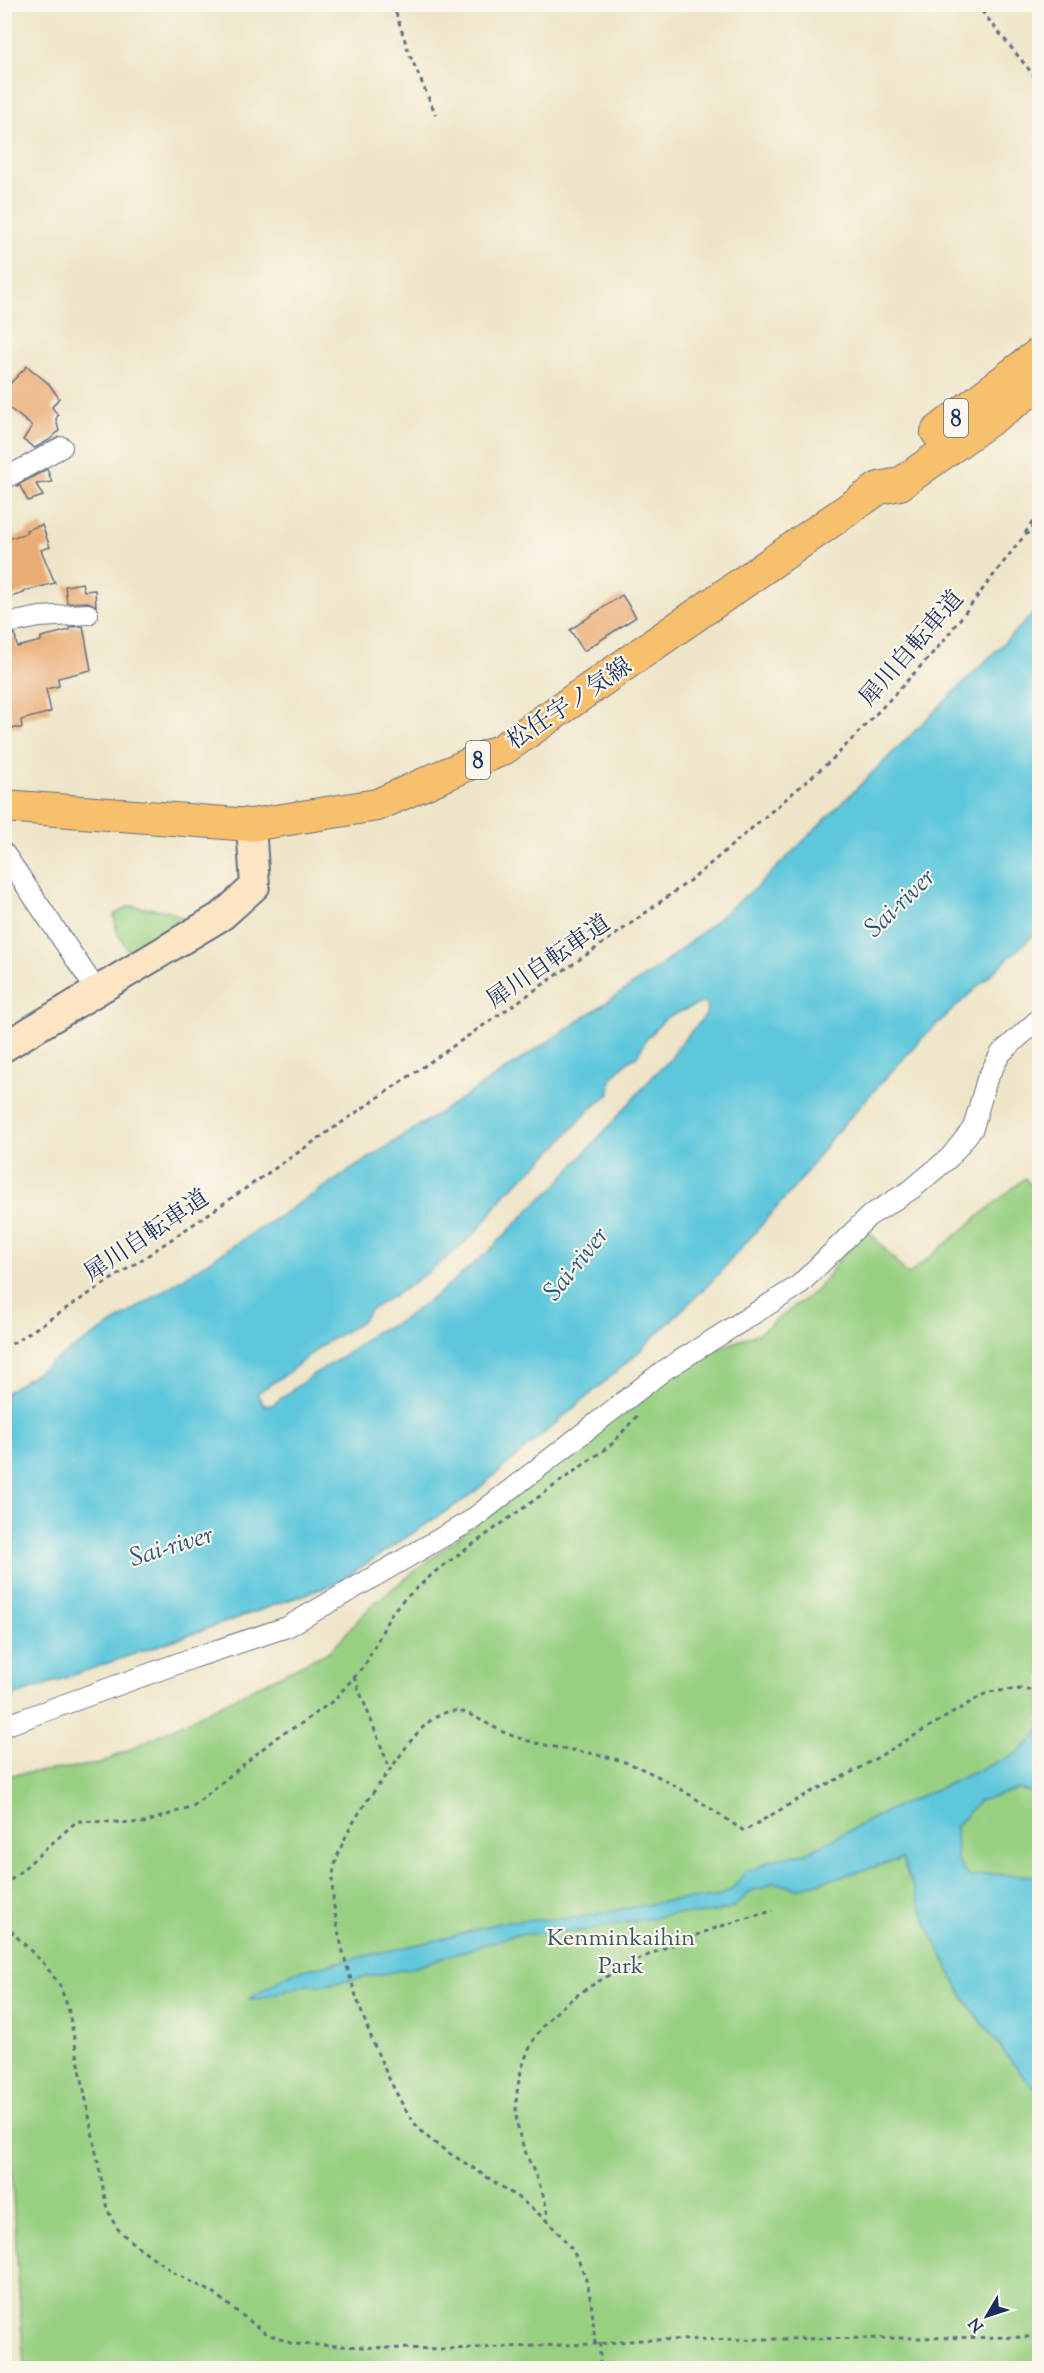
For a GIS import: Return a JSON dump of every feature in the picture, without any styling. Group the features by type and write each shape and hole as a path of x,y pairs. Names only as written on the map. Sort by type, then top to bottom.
{"main road":[{"name":"松任宇ノ気線","path":"879,488 888,470 1040,353"},
{"name":"松任宇ノ気線","path":"4,806 251,825 378,805 504,749 879,488 900,484 1040,384"}],"street":[{"path":"4,478 62,447"},
{"path":"4,624 40,617 88,614"},
{"path":"4,1047 223,915 255,886 251,825"},
{"path":"4,853 97,991"},
{"path":"4,1726 287,1627 470,1521 663,1371 798,1286 869,1216 912,1189 950,1157 973,1128 987,1079 1001,1053 1040,1018"}],"path":[{"path":"393,4 409,53 436,115"},
{"path":"976,4 1040,83"},
{"path":"1019,542 1040,512"},
{"name":"犀川自転車道","path":"4,1348 144,1258 608,940 696,876 836,756 941,644 1019,542 1040,520"},
{"path":"4,1886 77,1821 144,1823 193,1806 277,1737 333,1701 365,1665 400,1603 436,1571 612,1444 637,1415"},
{"path":"354,1677 390,1769"},
{"path":"600,2368 598,2344 584,2273 576,2254 548,2223 420,2130 399,2099 352,1987 333,1907 334,1869 357,1818 416,1733 432,1719 453,1711 466,1712 516,1737 617,1759 683,1791 744,1831 809,1793 858,1769 988,1692 1019,1689 1040,1691"},
{"path":"548,2223 548,2207 522,2144 516,2113 518,2082 532,2044 542,2028 583,1992 629,1965 694,1935 746,1917 773,1911"},
{"path":"4,1924 45,1965 59,1984 68,2007 107,2209 116,2227 138,2247 176,2274 212,2292 265,2332 293,2344 422,2349 598,2344 642,2340 1040,2337"}],"green space":[{"path":"130,906 170,911 189,922 132,957 117,932 114,915"},
{"name":"Kenminkaihin Park","path":"1025,1178 1040,1197 1039,2368 24,2368 7,2104 4,2105 4,1776 100,1764 330,1651 373,1604 673,1370 699,1356 759,1333 818,1289 864,1226 908,1275"}],"water":[{"name":"Sai-river","path":"1039,608 1039,930 923,1037 832,1137 800,1181 714,1279 628,1362 471,1495 335,1584 5,1699 5,1393 501,1073 659,967 759,885","holes":["704,1002 707,1008 706,1015 680,1044 670,1060 552,1190 540,1199 488,1252 438,1294 396,1324 376,1331 343,1357 314,1374 272,1405 264,1405 257,1394 260,1391 288,1373 322,1345 361,1322 370,1310 411,1285 453,1253 479,1229 506,1193 555,1148 589,1110 610,1094 611,1079 629,1060 637,1056 647,1038 667,1017"]},
{"path":"1039,1729 1039,1801 1032,1793 1019,1789 979,1801 956,1826 957,1861 970,1878 986,1874 1039,1876 1039,2092 1020,2073 963,1997 931,1933 902,1859 796,1889 774,1882 761,1889 752,1890 734,1907 726,1910 700,1914 672,1914 584,1931 514,1935 416,1967 326,1985 305,1985 258,1999 249,1999 286,1976 299,1971 450,1937 505,1921 576,1918 666,1901 716,1897 731,1890 747,1870 755,1869 772,1860 806,1853 883,1813 1015,1754 1033,1740"}],"building":[{"path":"27,366 49,384 59,398 52,407 58,415 56,419 59,431 35,448 23,440 32,426 4,404 4,390"},
{"path":"47,469 52,482 36,484 43,496 28,501 20,486 16,486"},
{"path":"42,525 50,547 41,550 55,583 4,599 4,540 27,533 26,530"},
{"path":"82,583 84,591 95,590 96,606 88,602 67,603 65,586"},
{"path":"622,595 636,617 584,651 570,630"},
{"path":"83,626 91,670 58,678 59,686 46,689 51,712 21,720 22,728 4,728 4,636 15,634 17,647 41,641 41,637 70,630 69,627"}]}
